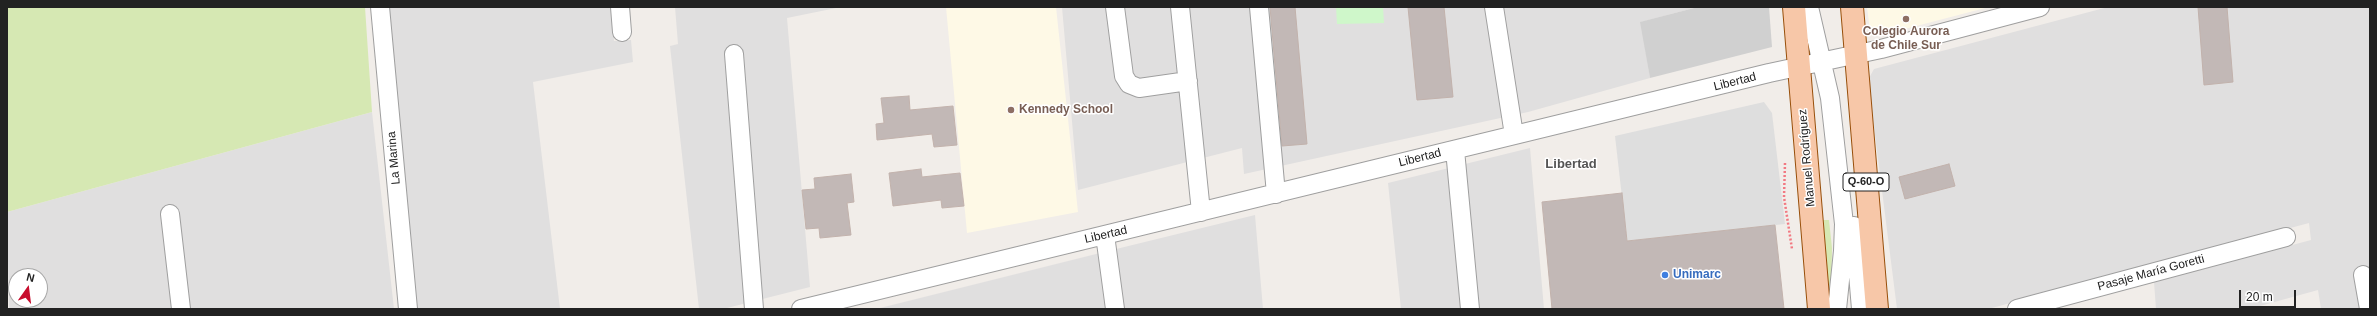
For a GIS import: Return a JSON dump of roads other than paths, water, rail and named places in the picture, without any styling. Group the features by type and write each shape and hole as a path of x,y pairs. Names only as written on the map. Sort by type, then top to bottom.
{"main road":[{"name":"Manuel Rodríguez","path":"1794,7 1817,63 1819,309"},
{"name":"Q-60-O","path":"1852,7 1877,309"}],"street":[{"name":"La Marina","path":"380,7 408,309"},
{"path":"620,7 622,32"},
{"path":"1115,7 1124,76 1129,84 1140,88 1188,81"},
{"path":"1180,7 1201,212"},
{"path":"1259,7 1276,194"},
{"path":"1494,7 1514,135"},
{"path":"1809,7 1817,63 1832,114 1844,224 1843,251 1837,309"},
{"path":"1820,7 1817,63 1845,126 1861,309"},
{"name":"Libertad","path":"801,309 835,305 1105,235 1514,135 1856,55 2040,7"},
{"path":"734,54 754,309"},
{"path":"1455,150 1470,309"},
{"path":"170,214 181,309"},
{"path":"1105,235 1115,309"},
{"name":"Pasaje María Goretti","path":"2017,309 2286,237"},
{"path":"2364,275 2369,309"}],"place":[{"name":"Colegio Aurora de Chile Sur","path":"1906,19"},
{"name":"Kennedy School","path":"1011,110"},
{"name":"Unimarc","path":"1665,275"}],"district":[{"name":"Libertad","path":"1571,164"}]}
